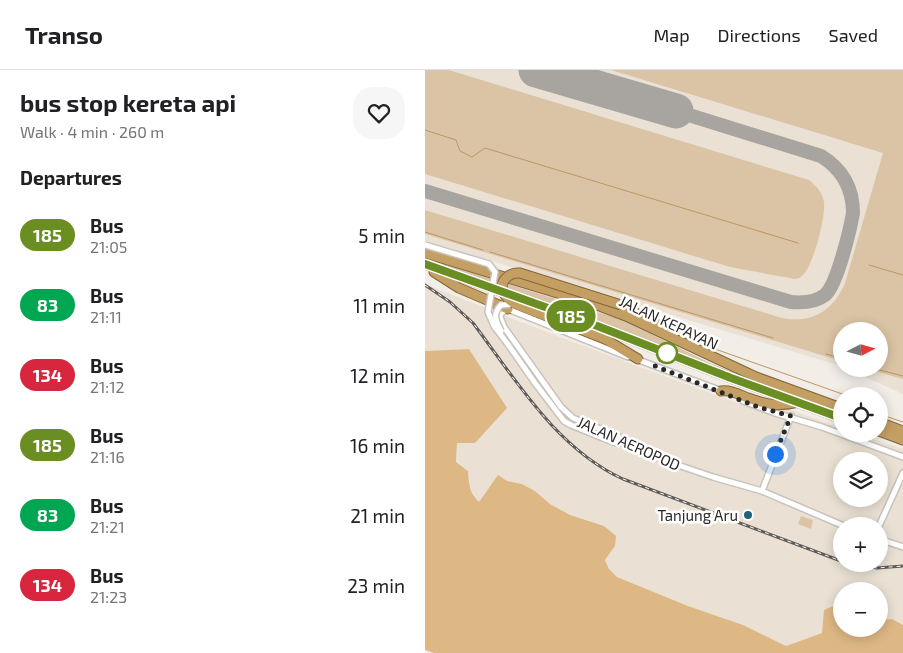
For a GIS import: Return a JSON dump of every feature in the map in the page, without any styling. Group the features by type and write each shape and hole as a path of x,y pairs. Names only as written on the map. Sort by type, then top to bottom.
{"highway":[{"name":"JALAN KEPAYAN","path":"425,253 626,316 757,377 833,405"},
{"name":"JALAN KEPAYAN","path":"425,266 578,319 833,415"},
{"path":"425,266 472,294 605,339 639,359"},
{"path":"440,270 449,276 478,287 481,296"},
{"path":"511,306 502,287 505,278 513,272 520,273 621,305 671,331 677,340"},
{"path":"721,391 729,390 774,405 784,406 799,402"},
{"path":"888,425 903,431"},
{"path":"888,435 903,440"}],"street":[{"path":"425,245 489,264 495,272 488,312 494,326 556,412 571,425 616,443 623,443"},
{"path":"507,342 495,314 501,305 511,306"},
{"name":"JALAN AEROPOD","path":"511,306 501,313 500,317 504,327 561,407 573,418 618,436 623,443 672,463 713,478 762,491 833,521"},
{"path":"639,359 758,407 791,416 903,457"},
{"path":"762,491 791,416"},
{"path":"883,517 903,473"},
{"path":"888,542 903,547"}],"shaded area":[{"path":"425,70 903,70 903,394 867,378 888,377 888,322 833,322 833,364 425,241"},
{"path":"425,70 449,70 809,180 819,190 824,202 824,209 821,230 806,271 802,276 795,279 730,267 425,174"},
{"path":"611,70 903,70 903,379 888,375 888,322 833,322 833,359 425,234 425,210 782,318 803,319 812,317 828,308 835,301 845,283 883,153"},
{"path":"425,258 623,320 710,363 763,385 833,410 709,367 527,295 425,261"},
{"path":"425,284 557,336 756,410 760,406 788,409 833,425 833,442 882,442 903,449 903,625 892,619 888,619 888,582 833,582 833,612 822,633 786,646 743,625 688,606 617,577 609,569 605,560 615,546 604,526 570,515 550,504 535,491 522,484 507,481 489,487 479,502 474,497 470,487 468,471 456,462 457,443 475,443 485,430 469,349 425,351"},
{"path":"469,349 507,408 475,443 457,443 456,462 468,471 471,491 479,502 498,475 507,481 522,484 535,491 550,504 570,515 604,526 616,536 615,546 605,560 609,569 617,577 688,606 743,625 786,646 822,633 824,610 833,606 833,637 888,637 888,619 892,619 903,625 903,653 434,653 425,650 425,351"},
{"path":"801,516 813,520 811,529 798,524"}],"waterway":[{"path":"425,130 456,140 460,151 472,157 485,148 798,243"},
{"path":"425,232 483,250"},
{"path":"490,252 773,338"},
{"path":"869,265 903,275"},
{"path":"679,331 715,349 833,391"},
{"path":"826,354 833,356"},
{"path":"888,372 903,376"},
{"path":"888,417 903,422"}],"taxiway":[{"path":"425,191 791,302 809,302 825,295 830,289 838,269 853,213 851,195 840,173 821,156 676,111"}],"runway":[{"path":"536,70 676,111"}],"railway":[{"path":"425,285 450,302 473,323 539,411 577,450 599,466 623,479 833,558"},
{"path":"888,567 903,566"}],"bus line":[{"name":"185","path":"425,264 587,322 833,415"}],"place":[{"name":"Tanjung Aru","path":"748,515"}],"route":[{"path":"667,353 655,366 758,407 791,416 775,454"}]}
